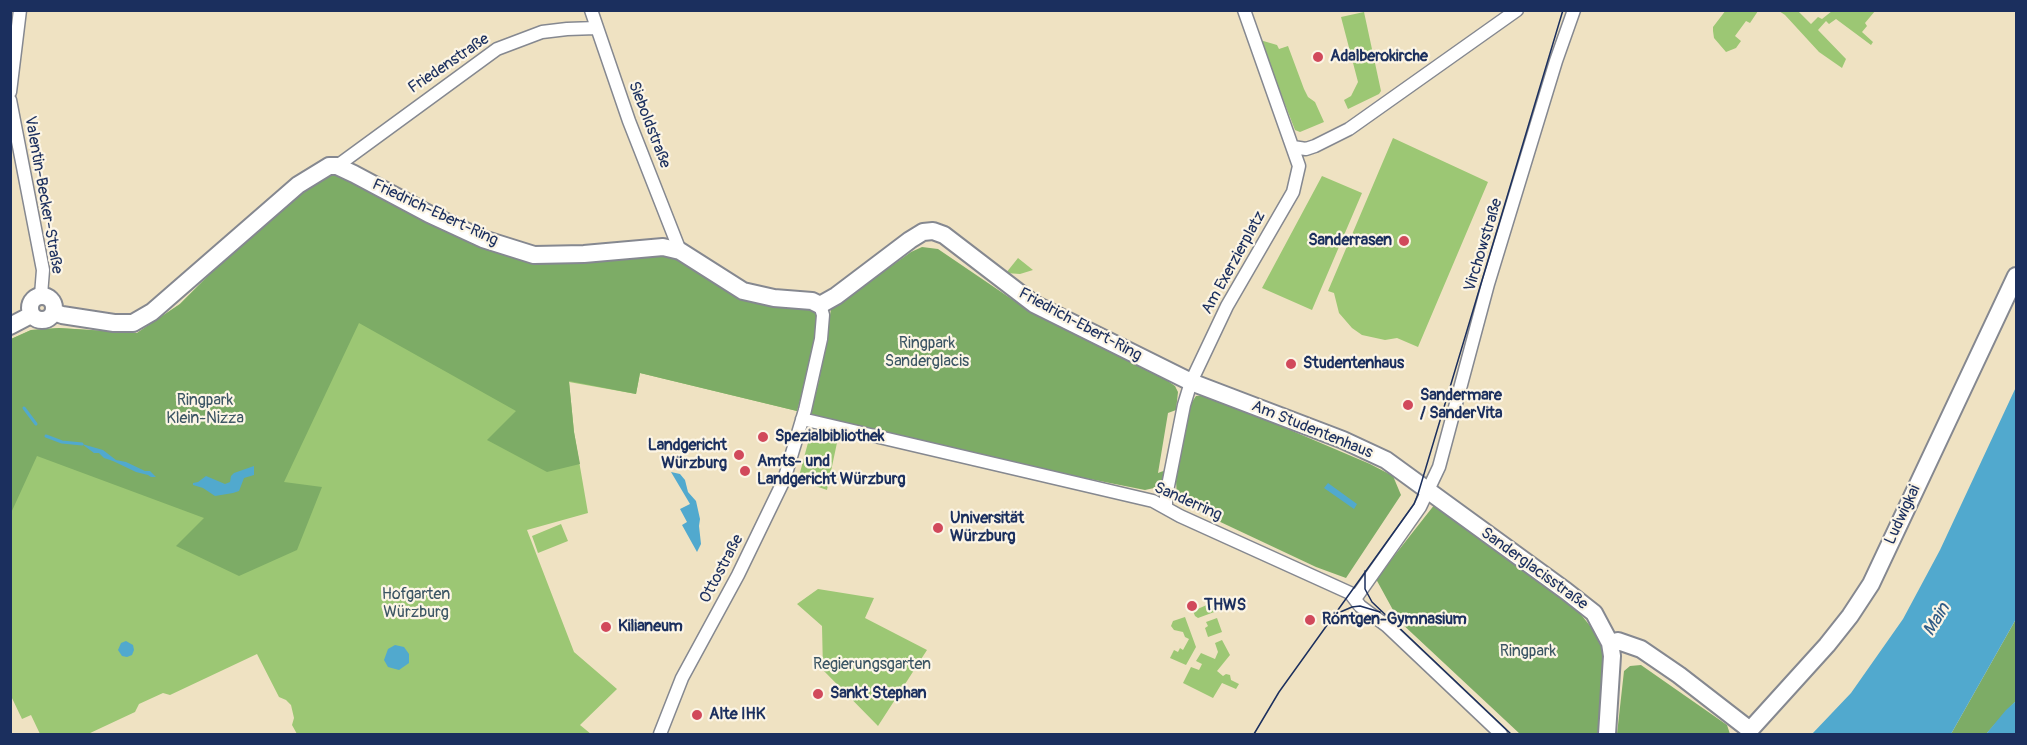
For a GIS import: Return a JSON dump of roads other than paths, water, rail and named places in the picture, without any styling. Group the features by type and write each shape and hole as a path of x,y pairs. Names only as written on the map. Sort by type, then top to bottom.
{"main road":[{"path":"54,312 114,323 133,323 152,312 298,185 329,166 337,166"},
{"name":"Friedrich-Ebert-Ring","path":"337,166 483,239 534,255 584,254 663,247 680,250 743,291 774,298 812,301 820,305 836,296 910,240 923,232 933,231 944,235 1034,304 1191,382"},
{"name":"Ludwigkai","path":"1749,732 1827,645 1871,584 2016,276"},
{"path":"41,296 52,301 54,312 50,317 38,320 29,311 31,302 41,296"},
{"path":"10,326 31,315"},
{"name":"Am Studentenhaus","path":"1191,382 1364,449 1386,460 1428,489"},
{"name":"Sanderglacisstraße","path":"1428,489 1594,613 1610,643"},
{"path":"1607,735 1612,656 1610,643 1618,641 1641,649 1679,675 1749,732"}],"street":[{"path":"10,92 20,10"},
{"name":"Sieboldstraße","path":"591,10 629,121 680,250"},
{"path":"1244,10 1293,147 1306,149 1341,133 1387,104 1517,10"},
{"name":"Virchowstraße","path":"1354,598 1420,507 1439,467 1488,284 1572,13"},
{"name":"Friedenstraße","path":"337,166 497,49 542,32 596,28"},
{"name":"Valentin-Becker-Straße","path":"10,100 43,270 41,296"},
{"name":"Am Exerzierplatz","path":"1166,508 1166,495 1184,405 1191,382 1227,306 1293,192 1299,166 1293,147"},
{"name":"Ottostraße","path":"663,733 682,678 775,502 784,480 802,419 821,339 823,315 820,305"},
{"name":"Sanderring","path":"802,419 1153,501 1347,591 1360,606 1387,626 1501,735"}],"water":[{"name":"Main","path":"2016,387 2016,619 1951,734 1812,734 1851,693 1903,619 1940,550"},
{"path":"82,444 103,450 116,460 150,471 156,477 136,472 104,458"},
{"path":"254,466 254,475 244,478 239,491 233,493 215,496 193,485 206,476 225,484 230,482 234,473"},
{"path":"671,472 680,474 685,480 688,492 696,501 700,519 701,544 697,552 682,525 687,522 680,509 690,504"},
{"path":"1328,483 1357,504 1354,509 1324,488"},
{"path":"126,641 133,645 134,650 132,655 127,657 122,656 118,650 121,643"},
{"path":"395,645 404,647 409,654 409,663 399,670 388,667 384,660 388,649"},
{"path":"2016,701 2016,734 1986,734 2006,710"}],"waterway":[{"path":"24,408 36,424"},
{"path":"46,436 62,442 82,444"}],"tram line":[{"path":"1254,734 1279,692 1414,504 1563,10"},
{"path":"1365,571 1365,589 1372,602 1511,734"},
{"path":"1338,613 1360,606 1380,612"}],"place":[{"name":"Adalberokirche","path":"1318,57"},
{"name":"Sanderrasen","path":"1404,241"},
{"name":"Studentenhaus","path":"1291,364"},
{"name":"Sandermare / SanderVita","path":"1408,405"},
{"name":"Spezialbibliothek","path":"763,437"},
{"name":"Landgericht Würzburg","path":"739,455"},
{"name":"Amts- und Landgericht Würzburg","path":"745,471"},
{"name":"Universität Würzburg","path":"938,528"},
{"name":"THWS","path":"1192,606"},
{"name":"Röntgen-Gymnasium","path":"1310,620"},
{"name":"Kilianeum","path":"606,627"},
{"name":"Sankt Stephan","path":"818,694"},
{"name":"Alte IHK","path":"697,715"}],"park label":[{"name":"Ringpark Sanderglacis","path":"927,353"},
{"name":"Ringpark Klein-Nizza","path":"205,410"},
{"name":"Hofgarten Würzburg","path":"416,604"},
{"name":"Ringpark","path":"1528,652"},
{"name":"Regierungsgarten","path":"872,665"}]}
